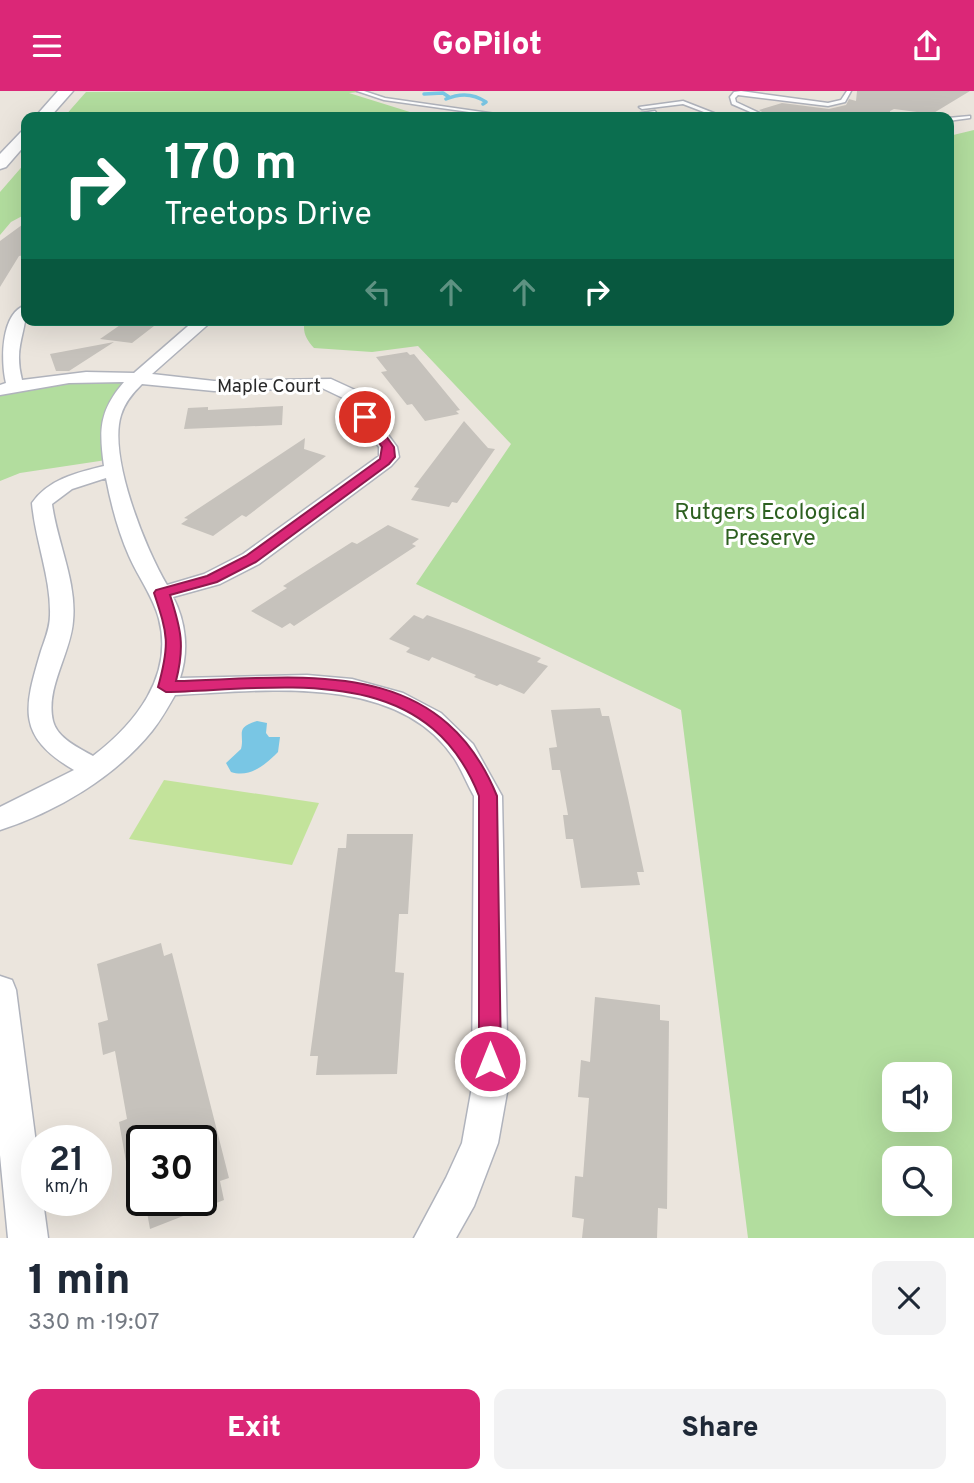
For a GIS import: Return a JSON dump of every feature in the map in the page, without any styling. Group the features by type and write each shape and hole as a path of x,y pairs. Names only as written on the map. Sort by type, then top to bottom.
{"street":[{"path":"47,112 66,91"},
{"path":"0,164 21,141"},
{"path":"21,318 8,349 8,388 74,377 138,378"},
{"path":"0,819 44,800 116,752 154,712 166,687 175,654 173,627 162,593 139,555 114,470 111,419 125,391 198,326"},
{"name":"Maple Court","path":"138,378 214,386 325,383 349,394 389,451 384,462 251,559 212,579 162,593"},
{"path":"94,769 60,750 48,739 39,725 37,709 62,620 41,503 59,487 89,475 114,470"},
{"path":"166,687 326,683 384,693 413,707 439,726 462,747 477,769 488,796 490,1087 480,1143 460,1192 434,1238"},
{"path":"0,990 28,1238"}],"lane":[{"path":"359,91 384,99 478,112"},
{"path":"755,112 734,103 732,98 738,92 828,105 843,101 849,91"},
{"path":"642,107 683,102 709,112"},
{"path":"669,112 697,107"},
{"path":"954,119 968,117"}],"green space":[{"path":"370,91 349,93 410,112 68,112 86,92"},
{"name":"Rutgers Ecological Preserve","path":"974,130 974,1238 748,1238 681,710 416,584 511,444 418,346 372,352 314,348 305,335 304,326 954,326 954,135"},
{"path":"21,168 21,217 11,222 0,235 0,192"},
{"path":"138,378 125,391 113,459 20,473 0,481 0,390 15,386"},
{"path":"164,780 319,803 292,865 129,839"}],"water":[{"path":"257,721 267,723 266,733 269,737 280,737 278,752 251,772 231,772 226,763 241,749 243,729"}],"building":[{"path":"857,91 970,91 935,112 894,109 890,112 759,110 782,103 829,109 846,105 849,99 856,101"},
{"path":"21,226 21,256 0,287 0,241"},
{"path":"119,326 154,326 132,343 100,339"},
{"path":"114,342 69,371 56,371 50,354"},
{"path":"407,352 414,354 460,410 456,411 459,414 425,421 412,404 407,405 381,372 387,371 376,357"},
{"path":"283,406 282,425 184,429 188,408 208,407 208,410"},
{"path":"464,421 488,448 495,449 457,503 452,502 449,507 411,500 419,488 414,487"},
{"path":"305,438 304,449 326,456 246,517 242,515 213,536 181,524 188,519 184,518"},
{"path":"388,525 419,539 412,544 416,546 294,626 290,623 282,628 251,611 287,588 283,586 352,542 357,544"},
{"path":"414,615 423,619 427,615 471,631 541,658 537,662 548,666 524,694 474,677 476,675 432,657 429,661 406,652 410,648 389,639"},
{"path":"600,708 602,716 609,716 628,798 644,872 637,872 640,885 581,888 573,839 566,839 563,815 568,815 560,770 552,770 549,748 557,747 551,710"},
{"path":"347,834 413,834 408,914 399,914 395,972 404,973 397,1074 316,1075 318,1056 310,1056 338,848 346,848"},
{"path":"161,943 164,956 172,953 216,1125 126,1125 126,1162 119,1122 127,1119 115,1051 103,1055 98,1023 108,1020 97,964"},
{"path":"595,997 660,1005 660,1020 669,1021 667,1209 658,1208 657,1238 582,1238 584,1219 572,1217 575,1176 583,1177 589,1098 578,1097 581,1060 590,1062"},
{"path":"217,1131 229,1178 220,1181 224,1200 217,1203"},
{"path":"148,1216 183,1216 150,1229"}],"waterway":[{"path":"424,94 443,93 449,97"},
{"path":"446,99 461,95 471,96 486,102 483,104"}],"route":[{"path":"365,417 388,447 389,457 384,462 273,544 229,572 162,593 173,627 175,654 166,687 318,683 353,686 384,693 413,707 462,747 477,769 488,796 490,1061"}]}
